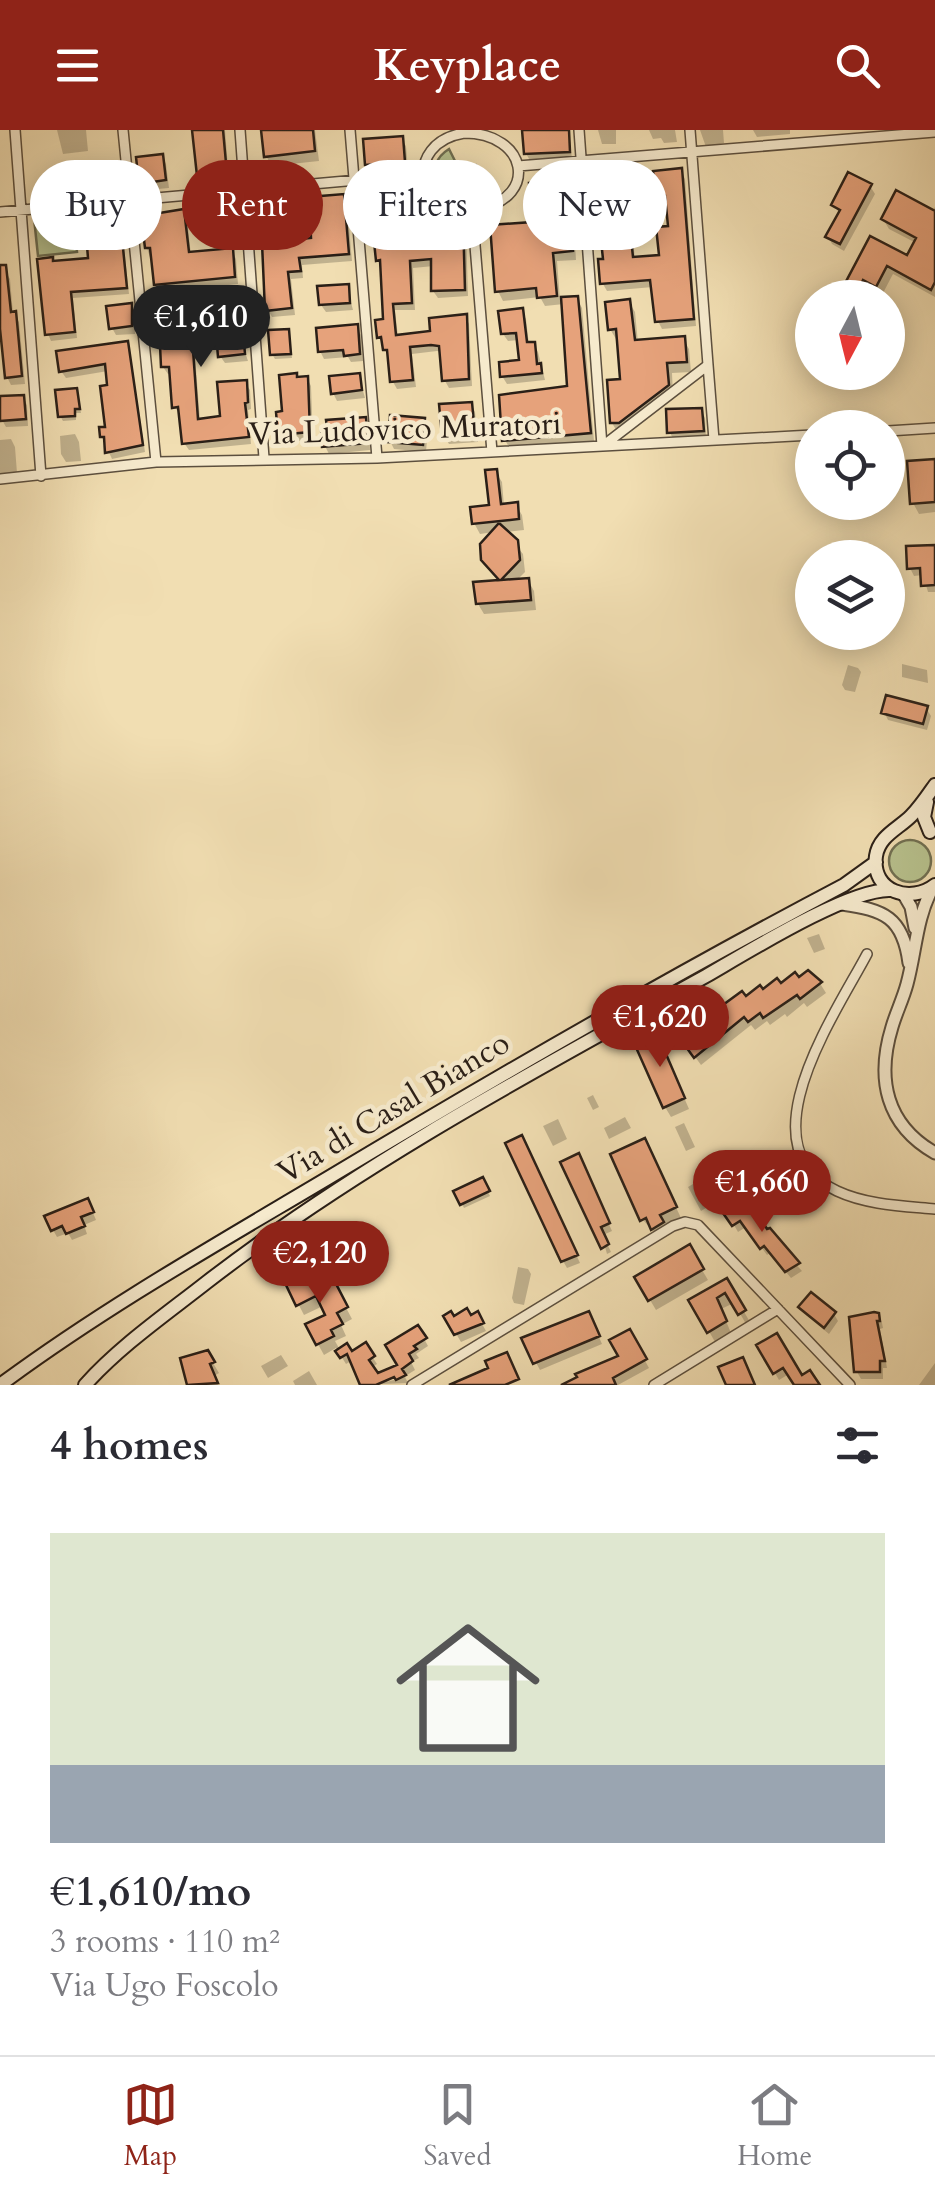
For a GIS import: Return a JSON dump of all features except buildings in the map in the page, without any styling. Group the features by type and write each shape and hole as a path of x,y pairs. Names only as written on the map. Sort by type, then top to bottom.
{"main road":[{"path":"898,893 878,874 880,844 912,815 933,787"},
{"path":"932,835 924,817 933,787"},
{"path":"894,831 911,826 932,835"},
{"name":"Via di Casal Bianco","path":"0,1385 55,1344 183,1264 549,1046 844,885 876,862"},
{"name":"Via di Casal Bianco","path":"84,1385 219,1273 363,1174 566,1054 869,891 914,896 934,886"}],"street":[{"path":"15,130 41,476"},
{"path":"123,130 126,160"},
{"path":"240,130 243,160"},
{"path":"350,130 353,160"},
{"path":"579,130 602,446"},
{"path":"690,130 714,440"},
{"path":"427,160 446,138 464,132 500,140 512,151 518,166 515,182 503,199"},
{"path":"518,166 692,151 795,136 935,132"},
{"path":"0,212 30,209"},
{"path":"135,250 156,462"},
{"path":"250,250 264,458"},
{"path":"361,250 377,458"},
{"path":"475,250 492,452"},
{"path":"602,446 708,365"},
{"path":"905,430 935,428"},
{"name":"Via Ludovico Muratori","path":"0,478 156,462 377,458 795,436"},
{"path":"934,886 920,915 908,982 892,1026 884,1080 901,1126 935,1154"},
{"path":"898,893 911,907 916,942"},
{"path":"842,904 874,908 896,922 909,959 908,982"},
{"path":"866,954 801,1086 794,1112 797,1144 815,1176 841,1193 879,1203 935,1209"},
{"path":"412,1385 681,1223 698,1226 850,1385"},
{"path":"654,1385 778,1309"}],"green space":[{"path":"449,149 454,160 438,160"},
{"path":"37,250 77,250 77,252 38,256"},
{"path":"910,840 925,846 931,861 925,876 910,882 895,876 889,861 895,846"}]}
